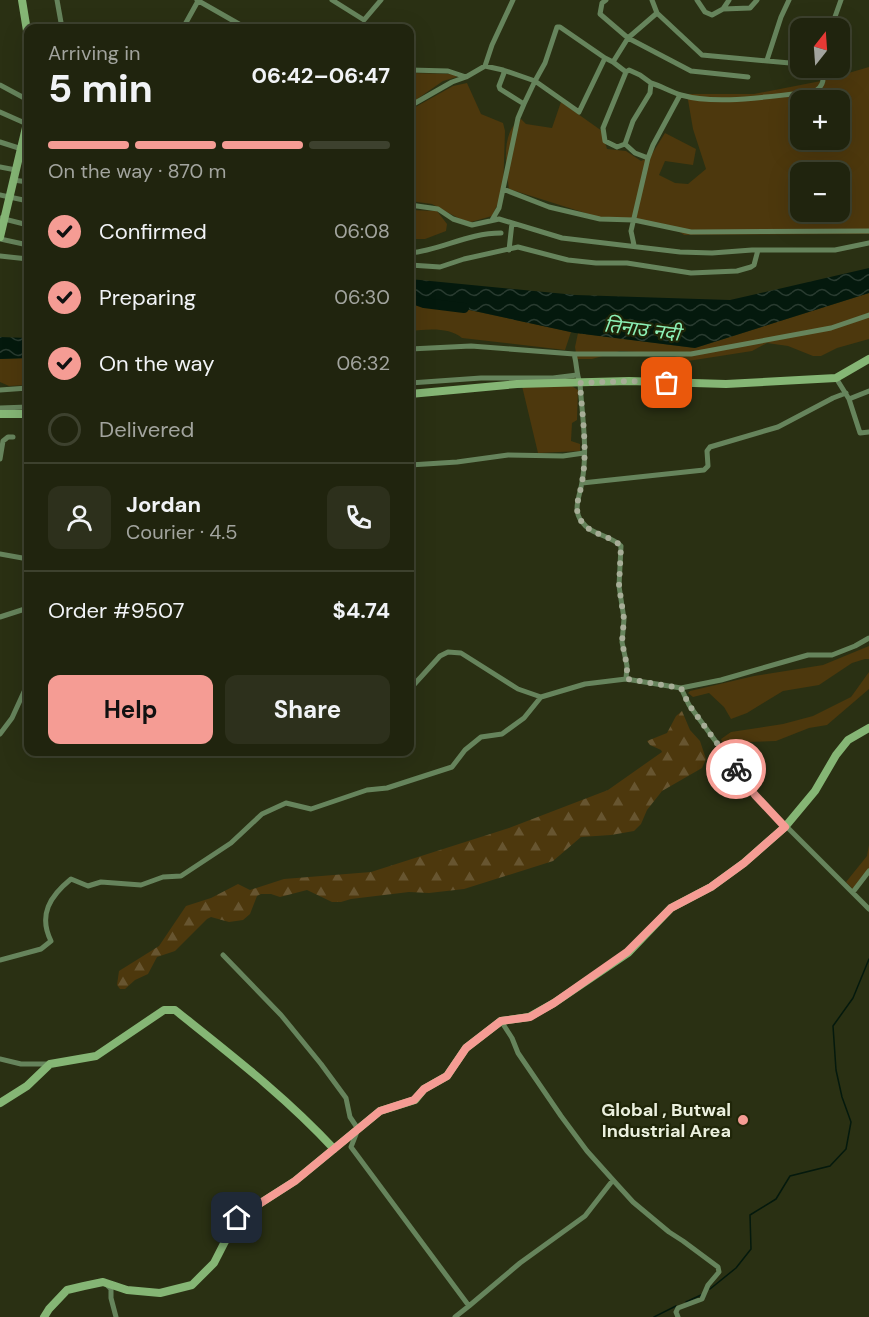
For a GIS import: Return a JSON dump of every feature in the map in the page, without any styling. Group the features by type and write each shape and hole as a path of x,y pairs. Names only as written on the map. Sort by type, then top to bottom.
{"street":[{"path":"22,0 26,24"},
{"path":"57,0 61,24"},
{"path":"185,24 198,0 239,24"},
{"path":"332,0 364,20 381,0"},
{"path":"414,104 484,66 513,0"},
{"path":"606,0 602,3 600,14 628,38 691,71 748,77"},
{"path":"652,0 657,13 702,54 790,63"},
{"path":"697,0 705,12 712,15 723,9 729,0"},
{"path":"723,9 750,9 757,0"},
{"path":"767,60 789,0"},
{"path":"835,18 841,0"},
{"path":"613,62 628,38 657,13"},
{"path":"492,220 499,208 519,118 546,63 557,27 626,72 629,70 651,83 680,95 718,100 814,92 821,88 824,78"},
{"path":"484,66 536,81 579,112 605,58"},
{"path":"414,70 448,71 466,77"},
{"path":"503,70 500,89 524,104"},
{"path":"625,144 617,147 605,141 603,128 626,72"},
{"path":"625,144 633,121 650,93 651,83"},
{"path":"0,85 24,98"},
{"path":"634,246 632,231 648,158 680,95"},
{"path":"0,112 24,121"},
{"path":"0,142 24,150"},
{"path":"625,144 635,153 648,158"},
{"path":"24,152 16,170 0,238 24,244"},
{"path":"0,167 16,170"},
{"path":"14,180 24,181"},
{"path":"502,189 549,207 583,215 610,220 634,220 691,232 869,231"},
{"path":"0,195 24,200"},
{"path":"414,206 438,209 453,219 472,225 499,219 562,238 680,252 836,250 869,243"},
{"path":"3,219 24,224"},
{"path":"509,250 512,223"},
{"path":"414,253 427,251 483,233 501,233"},
{"path":"414,265 440,267 518,247 568,260 627,263 691,273 726,272 754,265 758,250"},
{"path":"0,256 24,259"},
{"path":"414,349 471,346 574,354 691,354 831,328 869,315"},
{"path":"574,354 577,363 584,453 582,483 577,507 579,519 588,529 616,541 622,550 619,586 624,619 622,642 627,679"},
{"path":"414,383 482,378 553,378 726,384 836,378 869,359"},
{"path":"836,378 847,396 860,433 869,432"},
{"path":"414,394 578,379"},
{"path":"0,390 24,388"},
{"path":"582,483 704,470 708,466 707,451 710,447 778,427 833,398 869,392"},
{"path":"0,408 24,407"},
{"path":"0,414 24,414"},
{"path":"0,459 3,441 8,437 13,437"},
{"path":"414,465 508,455 563,456 584,453"},
{"path":"0,554 24,558"},
{"path":"0,617 24,609"},
{"path":"414,685 440,656 448,652 461,653 518,689 542,696 585,684 627,679 681,688 721,680 808,655 832,655 869,639"},
{"path":"681,688 689,705 755,795 869,909"},
{"path":"0,734 12,718 24,692"},
{"path":"0,960 41,949 51,941 46,931 45,916 56,891 71,879 88,886 101,882 141,885 163,877 181,876 231,843 262,814 286,803 311,809 367,790 387,788 452,767 465,750 481,736 502,734 524,718 542,696"},
{"path":"44,1317 67,1290 103,1282 127,1290 159,1293 192,1285 214,1263 237,1218 295,1181 380,1111 414,1100 424,1089 447,1076 466,1048 501,1021 530,1017 554,1003 627,952 671,908 711,887 744,863 785,827 815,791 836,755 848,740 869,729"},
{"path":"853,892 869,871"},
{"path":"223,954 281,1015 321,1064 346,1098 350,1117 358,1130"},
{"path":"0,1059 21,1064 50,1064 96,1056 164,1010 175,1010 242,1063 310,1123 334,1149"},
{"path":"501,1021 518,1053 587,1151 633,1202 669,1233 718,1267 719,1272 702,1299 678,1308 676,1312 678,1317"},
{"path":"0,1103 27,1086 50,1064"},
{"path":"358,1130 351,1147 468,1306"},
{"path":"455,1317 520,1263 585,1216 613,1180"},
{"path":"103,1282 111,1289 116,1317"}],"green space":[{"path":"869,67 869,234 684,235 677,230 643,223 601,218 509,189 506,151 507,141 514,125 521,119 526,124 552,128 561,102 602,131 607,149 626,151 641,161 650,157 665,133 696,149 693,165 665,161 659,175 675,183 688,184 706,169 693,129 687,94 754,94 831,78 850,78 850,73"},
{"path":"414,73 454,74 457,77 443,81 414,101"},
{"path":"467,83 481,114 503,123 505,131 503,193 492,216 471,222 460,219 432,204 414,202 414,108 453,86"},
{"path":"414,210 437,211 447,224 446,231 425,239 414,239"},
{"path":"869,293 869,339 837,348 821,356 813,356 788,346 767,343 752,351 688,361 669,354 620,351 592,359 577,359 575,347 578,333 695,348"},
{"path":"414,298 571,332 565,350 462,338 445,330 414,331"},
{"path":"24,358 24,385 9,386 0,382 0,359"},
{"path":"522,386 572,386 578,390 577,420 572,423 571,441 580,444 580,451 538,453"},
{"path":"869,646 869,659 852,663 819,685 783,691 747,713 731,719 724,707 709,693 693,697 688,693 754,676 823,665"},
{"path":"869,672 869,689 827,725 809,728 776,741 745,742 726,749 721,739 731,732 783,724 813,716 851,697"},
{"path":"682,711 690,730 700,741 706,759 702,768 662,791 634,831 581,837 553,861 464,889 429,893 409,892 341,902 332,902 307,890 280,897 261,894 257,896 250,914 243,920 229,922 211,917 207,919 175,951 157,957 148,974 135,980 125,989 120,989 117,985 119,971 159,946 186,906 211,898 238,884 250,890 284,879 371,872 509,828 608,790 662,752 647,741 667,733 676,716"},
{"path":"869,845 869,869 853,889 846,882 867,856"}],"water":[{"path":"869,268 869,293 695,348 575,333 414,298 414,279 576,295 730,300"},
{"path":"0,337 24,338 24,358 0,359"}],"waterway":[{"name":"तिनाउ नदी","path":"414,299 424,303 464,308"},
{"path":"710,1289 736,1268 751,1249 750,1215 776,1199 790,1176 830,1166 846,1149 851,1122 836,1070 833,1026 853,998 869,959"},
{"path":"686,1302 701,1295"},
{"path":"654,1317 676,1306"}],"way so far":[{"path":"667,383 629,381 580,383 584,468 577,501 578,515 588,529 616,541 621,546 619,586 624,619 622,642 627,679 681,688 689,705 736,769"}],"place":[{"name":"Global , Butwal Industrial Area","path":"743,1120"}],"route":[{"path":"237,1218 295,1181 380,1111 414,1100 424,1089 447,1076 466,1048 501,1021 530,1017 627,952 671,908 711,887 744,863 785,827 755,795 736,769"}]}
